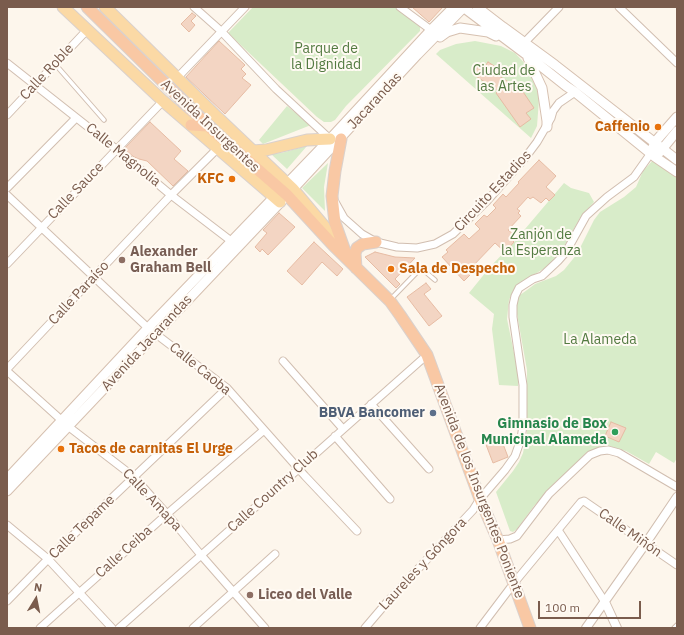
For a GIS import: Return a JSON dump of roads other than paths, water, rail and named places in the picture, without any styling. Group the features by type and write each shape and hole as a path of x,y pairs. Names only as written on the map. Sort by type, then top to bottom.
{"highway":[{"name":"Avenida Insurgentes","path":"87,7 208,126 284,193 333,245 390,301 426,355"},
{"path":"191,125 208,126"},
{"path":"335,139 335,171 332,196 335,223 338,236 346,255 356,268"},
{"path":"356,268 354,253 357,248 363,244 376,242"},
{"name":"Avenida de los Insurgentes Poniente","path":"426,355 480,499 498,540 530,628"}],"main road":[{"path":"63,7 164,101 218,148 284,193"},
{"name":"Jacarandas","path":"335,139 431,30 454,7"},
{"path":"463,7 677,172"},
{"name":"Jacarandas","path":"284,193 463,7"},
{"path":"477,7 675,158"},
{"path":"107,8 253,151 284,193"},
{"path":"417,55 446,32 460,28 488,32 510,42"},
{"path":"527,55 542,88 547,127"},
{"path":"653,155 655,142 677,117"},
{"path":"653,155 662,149 677,131"},
{"path":"253,151 266,150 307,140 335,139"},
{"path":"671,139 675,158"},
{"name":"Avenida Jacarandas","path":"7,491 65,424 284,193"},
{"name":"Avenida Jacarandas","path":"7,478 65,424"}],"street":[{"path":"194,7 221,31 276,89 335,139"},
{"path":"177,78 245,7"},
{"path":"400,7 431,30"},
{"path":"524,43 559,7"},
{"path":"619,7 677,63"},
{"name":"Calle Roble","path":"7,115 87,30"},
{"name":"Calle Magnolia","path":"7,63 116,149 171,195 235,244"},
{"name":"Circuito Estadios","path":"332,196 344,218 362,234 376,242 398,247 417,248 435,244 453,234 487,201 525,158 547,127 553,111 559,102 575,92"},
{"name":"Calle Sauce","path":"7,264 116,149 164,101"},
{"path":"7,188 76,118"},
{"name":"Calle Paraíso","path":"7,370 171,195 218,148"},
{"name":"Laureles y Góngora","path":"365,628 388,601 473,510 480,499 506,470 515,456 521,440 523,425 524,385 513,317 513,305 519,288 533,279 542,276 558,261 566,252 586,216 607,197 634,177 653,155"},
{"name":"Calle Caoba","path":"7,195 152,331 227,388 298,468 357,531"},
{"name":"Calle Country Club","path":"119,628 426,355"},
{"path":"282,361 343,429"},
{"name":"Calle Amapa","path":"7,370 65,424 134,477 168,514 200,555 265,628"},
{"name":"Calle Tepame","path":"7,601 48,559 227,388"},
{"path":"371,404 429,469"},
{"name":"Calle Ceiba","path":"40,628 264,430"},
{"path":"334,436 390,498"},
{"path":"498,540 510,539 516,536 549,494 590,455 600,451 608,450 619,453 677,487"},
{"path":"586,628 677,497"},
{"name":"Calle Miñón","path":"558,530 581,502 584,501 677,565"},
{"path":"7,525 48,559 112,628"},
{"path":"480,628 514,583 558,530 605,602 618,628"},
{"path":"193,628 275,554"}],"lane":[{"path":"55,64 104,120"},
{"path":"390,301 421,268 435,280"},
{"path":"674,628 677,625"}],"place":[{"name":"Caffenio","path":"658,127"},
{"name":"KFC","path":"232,179"},
{"name":"Alexander Graham Bell","path":"122,260"},
{"name":"Sala de Despecho","path":"391,269"},
{"name":"BBVA Bancomer","path":"433,413"},
{"name":"Gimnasio de Box Municipal Alameda","path":"615,432"},
{"name":"Tacos de carnitas El Urge","path":"61,449"},
{"name":"Liceo del Valle","path":"250,595"}],"park label":[{"name":"Parque de la Dignidad","path":"326,58"},
{"name":"Ciudad de las Artes","path":"504,80"},
{"name":"Zanjón de la Esperanza","path":"541,244"},
{"name":"La Alameda","path":"600,340"}]}
